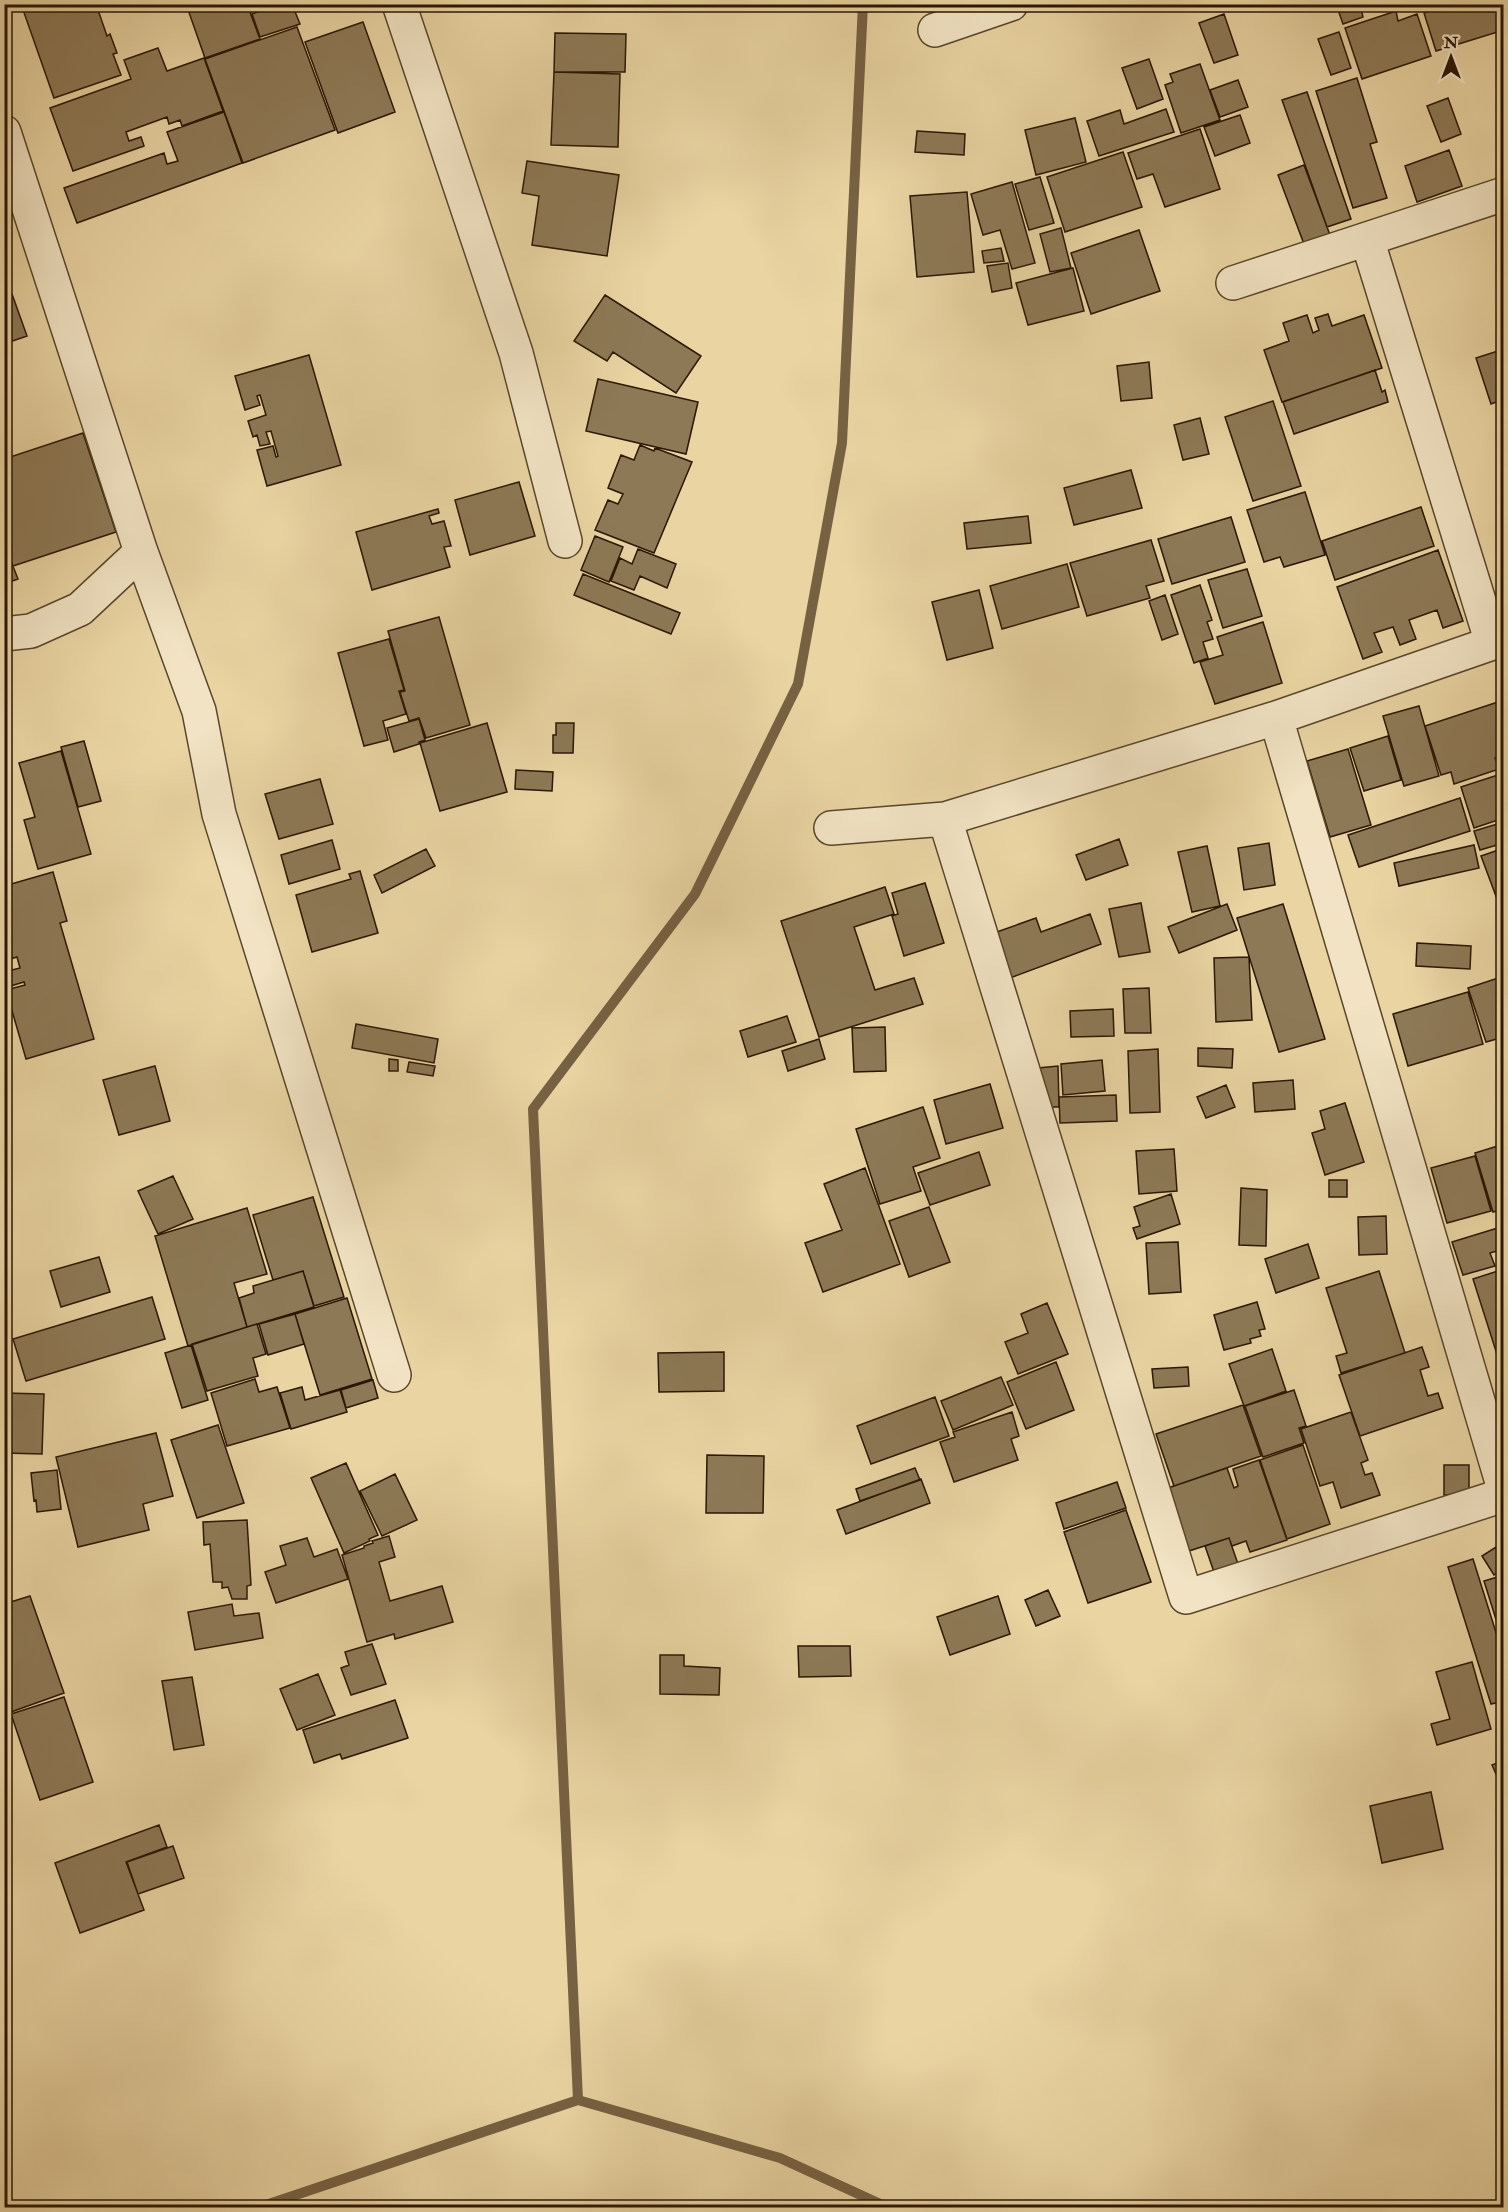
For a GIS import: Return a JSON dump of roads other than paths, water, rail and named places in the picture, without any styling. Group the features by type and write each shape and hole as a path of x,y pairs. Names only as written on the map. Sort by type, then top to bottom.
{"street":[{"path":"399,4 516,353 565,541"},
{"path":"935,30 1011,4"},
{"path":"6,143 141,552 199,711 219,814 394,1375"},
{"path":"1233,283 1503,194"},
{"path":"831,828 945,819 1276,718 1498,641 1366,239"},
{"path":"4,634 31,631 80,609 141,552"},
{"path":"1276,718 1503,1489"},
{"path":"945,819 1186,1597 1503,1495"}],"waterway":[{"path":"257,2208 578,2100 533,1109 695,894 798,684 842,443 863,4"},
{"path":"578,2100 780,2158 889,2208"}]}
